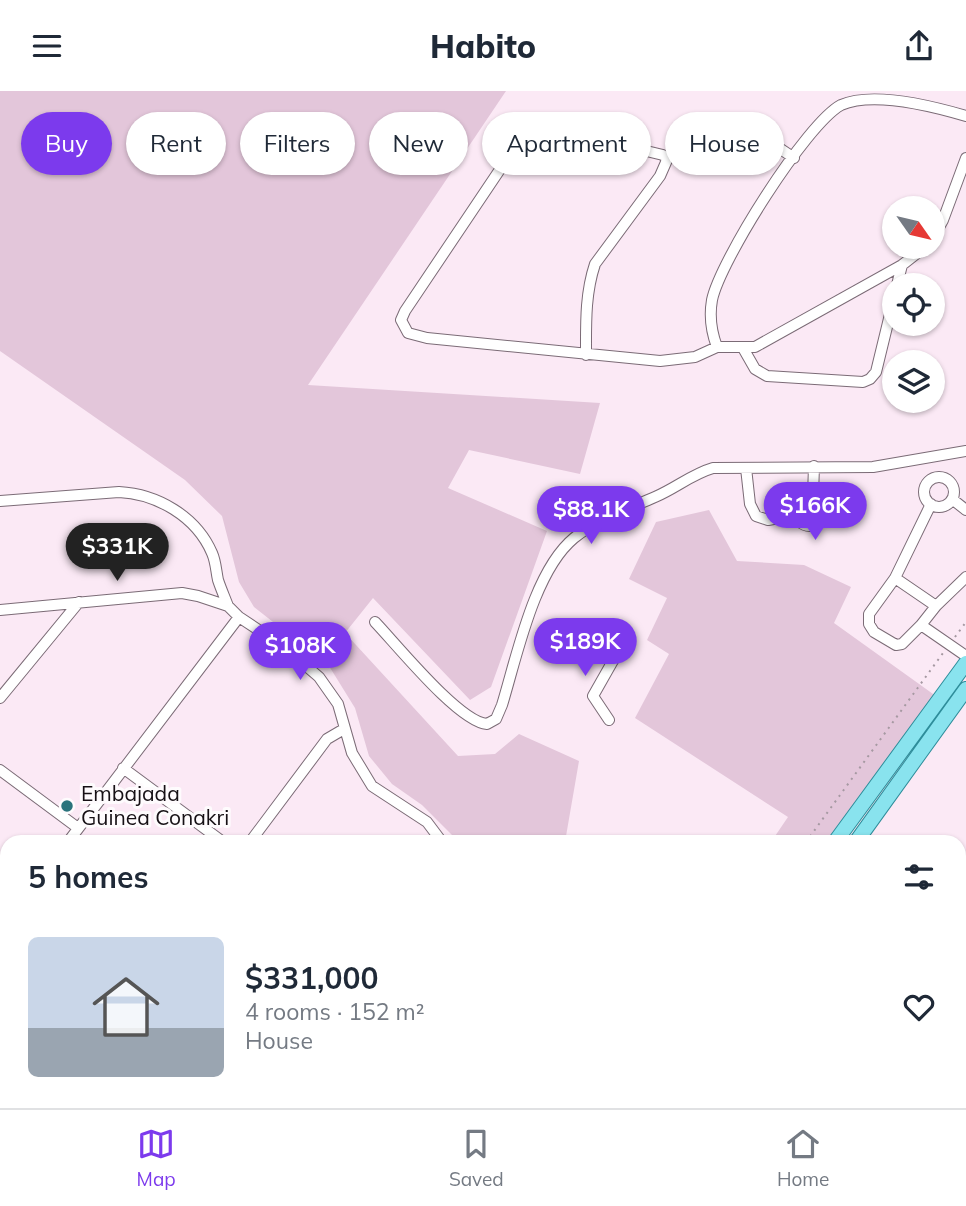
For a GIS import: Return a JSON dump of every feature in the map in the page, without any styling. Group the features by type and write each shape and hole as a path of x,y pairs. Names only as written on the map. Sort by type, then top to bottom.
{"main road":[{"path":"840,835 966,663"},
{"path":"861,835 966,689"}],"street":[{"path":"717,347 710,320 713,298 724,267 744,229 820,123 840,105 871,94 925,104 966,116"},
{"path":"665,158 559,130 534,128 527,132 401,320 408,333 416,337 586,355 660,361 695,357 717,347 755,347 910,259"},
{"path":"784,151 794,158"},
{"path":"945,215 966,158"},
{"path":"586,355 586,303 595,264 660,176 665,165"},
{"path":"900,273 902,265"},
{"path":"743,348 755,369 766,376 863,382 876,372 885,336"},
{"path":"375,622 449,702 468,717 487,724 496,719 502,705 534,602 551,565 576,537 609,517 713,468 873,467 966,451"},
{"path":"930,458 938,477"},
{"path":"813,496 814,466"},
{"path":"746,468 750,504 756,516 768,520 795,515"},
{"path":"938,477 947,479 952,486 952,499 940,506 931,504 925,497 929,480 938,477"},
{"path":"0,501 134,493 163,503 187,521 207,543 213,555 228,606 239,617 284,647 319,677 338,704 352,753 372,786 427,822 437,835"},
{"path":"803,497 818,497 825,505 823,520 815,526 805,526 795,515 799,500 803,497"},
{"path":"952,499 966,510"},
{"path":"931,504 895,577 869,614 869,624 874,632 896,645 902,644 966,577"},
{"path":"895,577 936,606"},
{"path":"0,610 183,593 228,606"},
{"path":"0,698 79,603"},
{"path":"73,835 239,617"},
{"path":"921,625 966,656"},
{"path":"609,720 593,696 627,636"},
{"path":"255,835 327,739 344,729"},
{"path":"123,768 214,835"},
{"path":"0,770 78,828"}],"path":[{"path":"811,835 966,622"}],"shaded area":[{"path":"0,91 506,91 492,112 482,112 482,127 468,147 468,112 369,112 369,175 449,175 308,385 600,403 580,474 469,450 448,488 547,531 491,687 470,700 373,598 345,633 458,756 495,754 519,734 579,761 566,835 452,835 422,805 392,784 369,756 355,708 329,666 254,607 239,582 222,516 185,480 0,351"},
{"path":"709,510 737,561 804,565 851,587 834,623 947,704 848,835 776,835 788,817 635,718 669,654 647,640 667,598 629,579 656,522"}],"place":[{"name":"Embajada Guinea Conakri","path":"67,806"}]}
